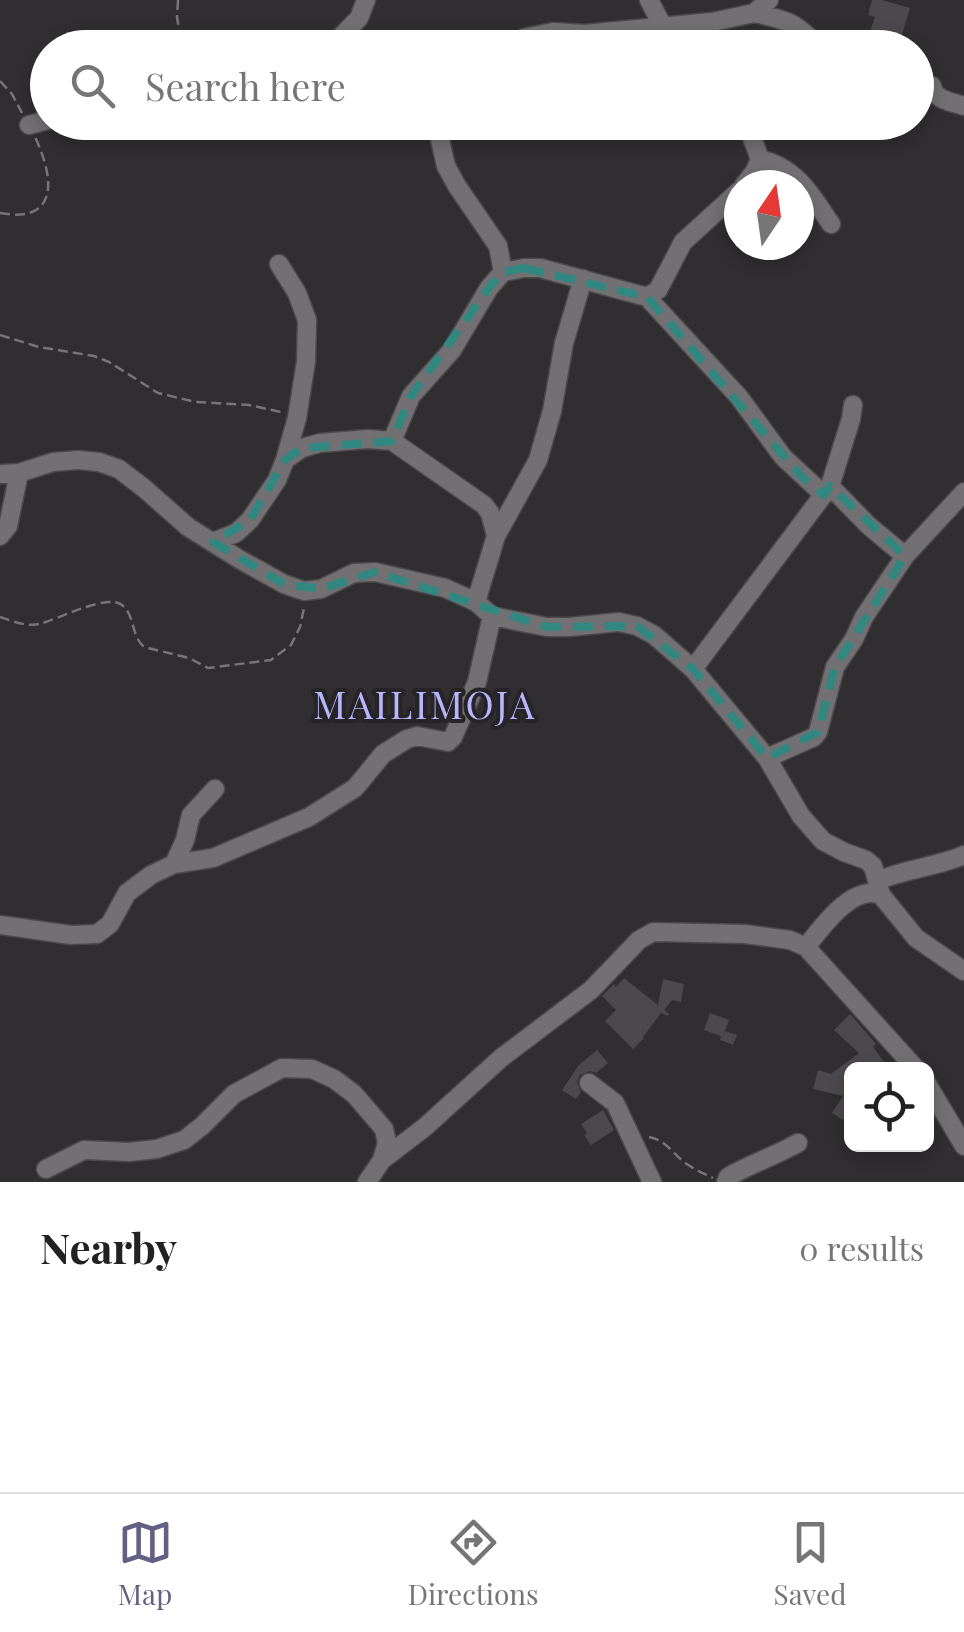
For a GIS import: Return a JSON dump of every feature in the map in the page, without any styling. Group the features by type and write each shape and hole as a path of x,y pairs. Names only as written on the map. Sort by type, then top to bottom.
{"street":[{"path":"349,30 360,18 366,0"},
{"path":"649,0 670,30"},
{"path":"712,22 719,0"},
{"path":"754,13 769,0"},
{"path":"632,30 712,22 754,13 784,19 804,30"},
{"path":"934,92 964,106"},
{"path":"440,140 446,166 498,246 503,272"},
{"path":"753,140 760,159 755,170"},
{"path":"760,159 799,178 831,224"},
{"path":"647,297 658,290 684,242 724,204"},
{"path":"213,542 236,532 250,520 277,480 297,418 306,361 307,320 297,293 279,264"},
{"path":"392,441 411,396 452,350 503,272 540,268 647,297 739,396 783,457 905,556"},
{"path":"476,602 496,536 538,460 583,279"},
{"path":"693,669 827,490 852,419 853,405"},
{"path":"285,460 302,448 320,443 392,441 484,504 496,536"},
{"path":"0,536 8,526 10,474 53,462 99,462 119,470 188,527 239,560 304,591 321,589 354,573 375,572 445,588 476,602 492,616 547,627 619,622 637,626 654,635 693,669 767,758 801,816 823,841 866,860 916,938 964,971"},
{"path":"767,758 814,738 835,666 864,616 905,556 964,492"},
{"path":"0,925 72,935 96,934 110,924 127,892 150,875 174,864 213,858 310,817 354,788 383,754 406,738 418,736 448,742 477,682 492,616"},
{"path":"174,864 192,815 215,790"},
{"path":"806,947 853,898 873,892 877,881 964,855"},
{"path":"382,1160 425,1127 500,1058 591,990 639,940 652,932 745,934 790,940 806,947 909,1062"},
{"path":"46,1169 84,1150 129,1152 157,1149 184,1140 234,1094 282,1068 312,1069 354,1094 384,1129 387,1143 382,1160 368,1182"},
{"path":"589,1083 615,1104 652,1182"},
{"path":"934,1095 964,1146"},
{"path":"724,1182 746,1166 798,1143"}],"path":[{"path":"178,0 179,30"},
{"path":"0,81 30,113"},
{"path":"0,214 29,215 45,202 51,191 39,140"},
{"path":"0,335 38,347 94,356 158,393 196,402 249,405 297,418"},
{"path":"0,617 38,624 114,602 127,610 138,643 189,658 208,668 271,660 291,645 300,627 304,591"},
{"path":"628,1134 659,1139 686,1165 724,1182"}],"highlighted area":[{"path":"524,268 647,297 802,477 824,495 830,486 905,556 835,667 818,732 767,758 693,669 637,626 547,627 375,572 321,589 284,584 213,542 250,520 285,460 302,448 392,441 411,396 489,288 503,272"}],"building":[{"path":"872,0 910,8 903,30 870,30 875,17 868,15"},
{"path":"624,978 658,1005 663,979 684,984 681,1002 672,1000 664,1010 668,1016 661,1013 633,1049 605,1021 616,1010 602,996"},
{"path":"710,1013 729,1020 725,1031 737,1035 733,1045 704,1030"},
{"path":"850,1014 876,1044 873,1047 884,1062 847,1062 859,1053 834,1030"},
{"path":"597,1050 608,1063 596,1073 580,1075 577,1082 581,1092 576,1099 562,1090 579,1065"},
{"path":"844,1064 843,1120 832,1113 843,1096 813,1089 818,1070 831,1074"},
{"path":"603,1110 614,1130 591,1145 581,1124"}],"district":[{"name":"MAILIMOJA","path":"425,706"}]}
